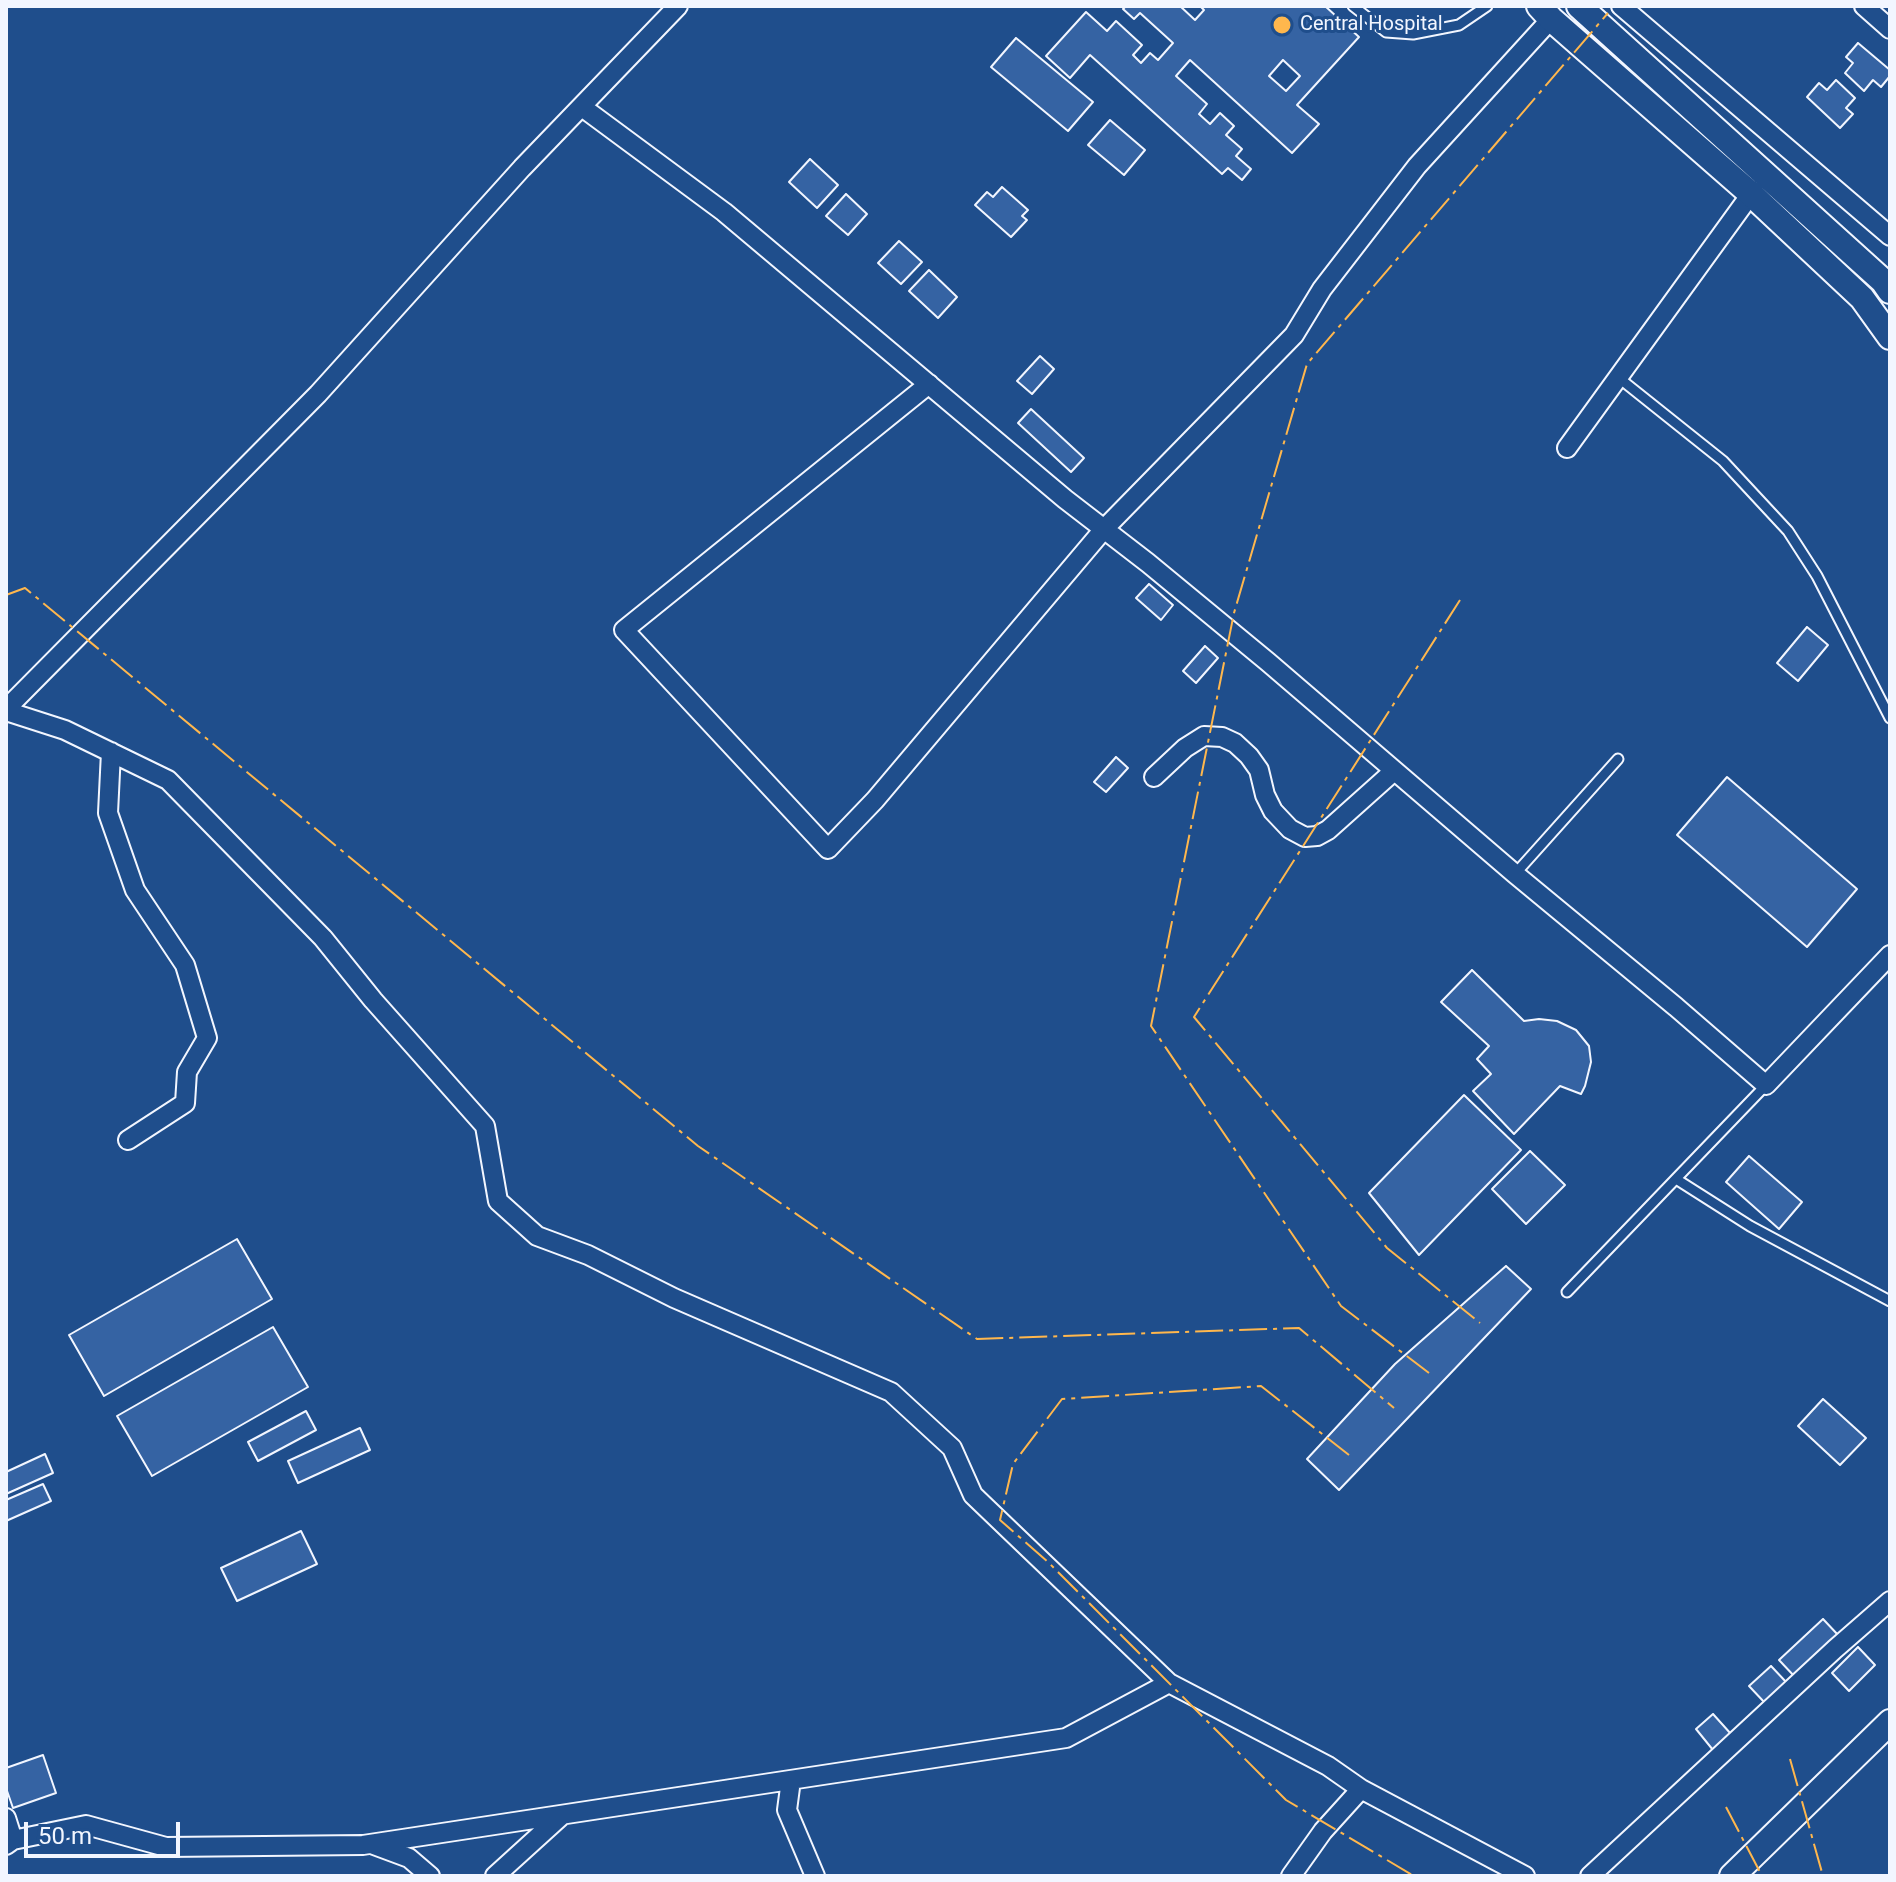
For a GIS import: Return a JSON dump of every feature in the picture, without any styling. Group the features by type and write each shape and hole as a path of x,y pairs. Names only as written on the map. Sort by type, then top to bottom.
{"street":[{"path":"678,6 522,168 318,394 6,710 65,730 168,780 323,938 373,1000 485,1126 498,1201 537,1236 588,1255 674,1298 891,1392 952,1448 973,1495 1169,1683 1328,1766 1361,1789 1524,1876"},
{"path":"1579,6 1888,281"},
{"path":"1621,6 1890,236"},
{"path":"1864,6 1890,29"},
{"path":"929,384 624,630 828,849 875,800 1104,529 1294,335 1322,289 1417,166 1550,10 1862,298 1890,337"},
{"path":"582,107 724,212 1065,499 1256,652 1766,1085 1890,955"},
{"path":"1567,448 1751,194"},
{"path":"1154,777 1185,748 1204,736 1222,737 1235,743 1249,756 1259,770 1265,795 1273,811 1290,829 1305,837 1317,836 1328,830 1394,771"},
{"path":"111,752 108,813 135,890 185,965 207,1038 187,1072 185,1103 128,1140"},
{"path":"1590,1876 1890,1601"},
{"path":"6,1818 10,1842 86,1825 166,1847 371,1844 1066,1738 1169,1683"},
{"path":"1732,1876 1890,1722"},
{"path":"791,1780 787,1810 815,1876"},
{"path":"1291,1876 1323,1831 1361,1789"},
{"path":"495,1876 562,1815"},
{"path":"371,1844 409,1858 430,1876"}],"lane":[{"path":"1353,6 1386,32 1413,34 1459,25 1487,6"},
{"path":"1619,378 1723,461 1788,531 1817,576 1890,718"},
{"path":"1515,874 1618,759"},
{"path":"1567,1292 1766,1085"},
{"path":"1676,1179 1750,1226 1890,1301"}],"building":[{"path":"1126,6 1180,6 1195,20 1204,10 1200,6 1325,6 1359,37 1297,105 1319,124 1292,153 1190,60 1176,76 1207,104 1199,114 1210,124 1220,113 1234,126 1226,135 1242,149 1236,156 1251,169 1242,180 1228,168 1222,174 1090,55 1070,78 1046,56 1086,12 1107,31 1116,21 1142,45 1133,55 1141,63 1150,53 1158,60 1173,43 1140,13 1134,19 1123,9","holes":["1283,60 1300,76 1286,91 1269,76"]},
{"path":"1016,38 1093,102 1068,131 991,67"},
{"path":"1858,43 1890,70 1890,76 1881,87 1873,80 1864,91 1845,73 1853,63 1846,57"},
{"path":"1836,80 1855,98 1846,108 1853,114 1840,128 1807,97 1819,83 1827,90"},
{"path":"1110,120 1145,150 1124,175 1088,145"},
{"path":"810,159 838,185 817,208 789,182"},
{"path":"1002,187 1028,210 1022,216 1027,220 1011,237 975,205 987,192 993,197"},
{"path":"846,194 867,214 848,235 826,216"},
{"path":"899,241 922,262 901,284 878,263"},
{"path":"929,270 957,297 938,318 909,291"},
{"path":"1040,356 1054,369 1032,394 1017,381"},
{"path":"1031,409 1084,458 1071,472 1018,423"},
{"path":"1149,584 1173,605 1161,620 1136,598"},
{"path":"1807,627 1828,645 1798,681 1777,663"},
{"path":"1205,646 1218,658 1196,683 1183,671"},
{"path":"1116,757 1128,768 1106,792 1094,782"},
{"path":"1727,777 1857,889 1807,947 1677,835"},
{"path":"1472,970 1524,1021 1557,1021 1576,1030 1589,1046 1591,1062 1581,1094 1560,1086 1514,1134 1473,1091 1491,1074 1477,1059 1489,1046 1441,1002"},
{"path":"1464,1095 1521,1150 1419,1255 1369,1193"},
{"path":"1530,1151 1565,1185 1526,1224 1492,1189"},
{"path":"1749,1156 1802,1202 1779,1229 1726,1182"},
{"path":"237,1239 272,1299 104,1396 69,1335"},
{"path":"1506,1266 1531,1289 1339,1490 1307,1459 1395,1364"},
{"path":"273,1327 308,1387 152,1476 117,1416"},
{"path":"1823,1399 1866,1438 1840,1465 1798,1426"},
{"path":"306,1411 316,1430 258,1461 248,1442"},
{"path":"360,1428 370,1450 298,1483 288,1461"},
{"path":"45,1454 53,1473 6,1494 6,1472"},
{"path":"43,1484 51,1501 6,1521 6,1500"},
{"path":"301,1531 317,1564 237,1601 221,1568"},
{"path":"1823,1619 1839,1636 1795,1677 1779,1660"},
{"path":"1858,1647 1875,1665 1849,1691 1832,1673"},
{"path":"1771,1666 1787,1683 1765,1703 1749,1686"},
{"path":"1713,1714 1731,1734 1713,1750 1696,1729"},
{"path":"43,1755 56,1793 13,1808 6,1788 6,1768"}],"power":[{"path":"1429,1373 1341,1306 1151,1026 1234,613 1307,364 1608,13"},
{"path":"6,595 25,588 698,1146 977,1339 1299,1328 1394,1408"},
{"path":"1460,600 1194,1017 1387,1248 1480,1323"},
{"path":"1349,1455 1261,1386 1062,1399 1013,1464 1000,1520 1048,1562 1286,1800 1414,1876"},
{"path":"1790,1759 1823,1876"},
{"path":"1726,1807 1762,1876"}],"place":[{"name":"Central Hospital","path":"1282,25"}]}
